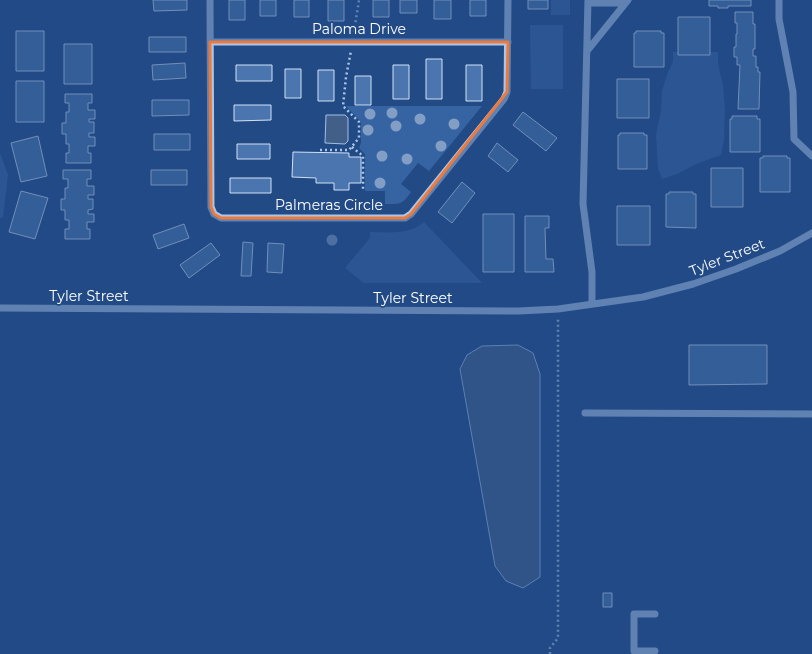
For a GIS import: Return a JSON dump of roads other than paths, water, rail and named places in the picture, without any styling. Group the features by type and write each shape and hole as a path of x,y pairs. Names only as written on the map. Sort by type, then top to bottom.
{"street":[{"name":"Palmeras Circle","path":"210,0 210,197 211,207 214,214 221,218 405,218 412,214 504,99 507,92 508,0"},
{"path":"779,0 779,19 793,92 794,139 812,156"},
{"path":"592,304 592,272 583,204 588,2 626,2"},
{"path":"587,51 626,2"},
{"name":"Paloma Drive","path":"210,42 508,42"},
{"name":"Tyler Street","path":"0,308 538,311 642,297 693,284 736,269 780,250 812,233"},
{"path":"585,413 812,414"},
{"path":"655,614 634,614 634,651 655,651"}]}
